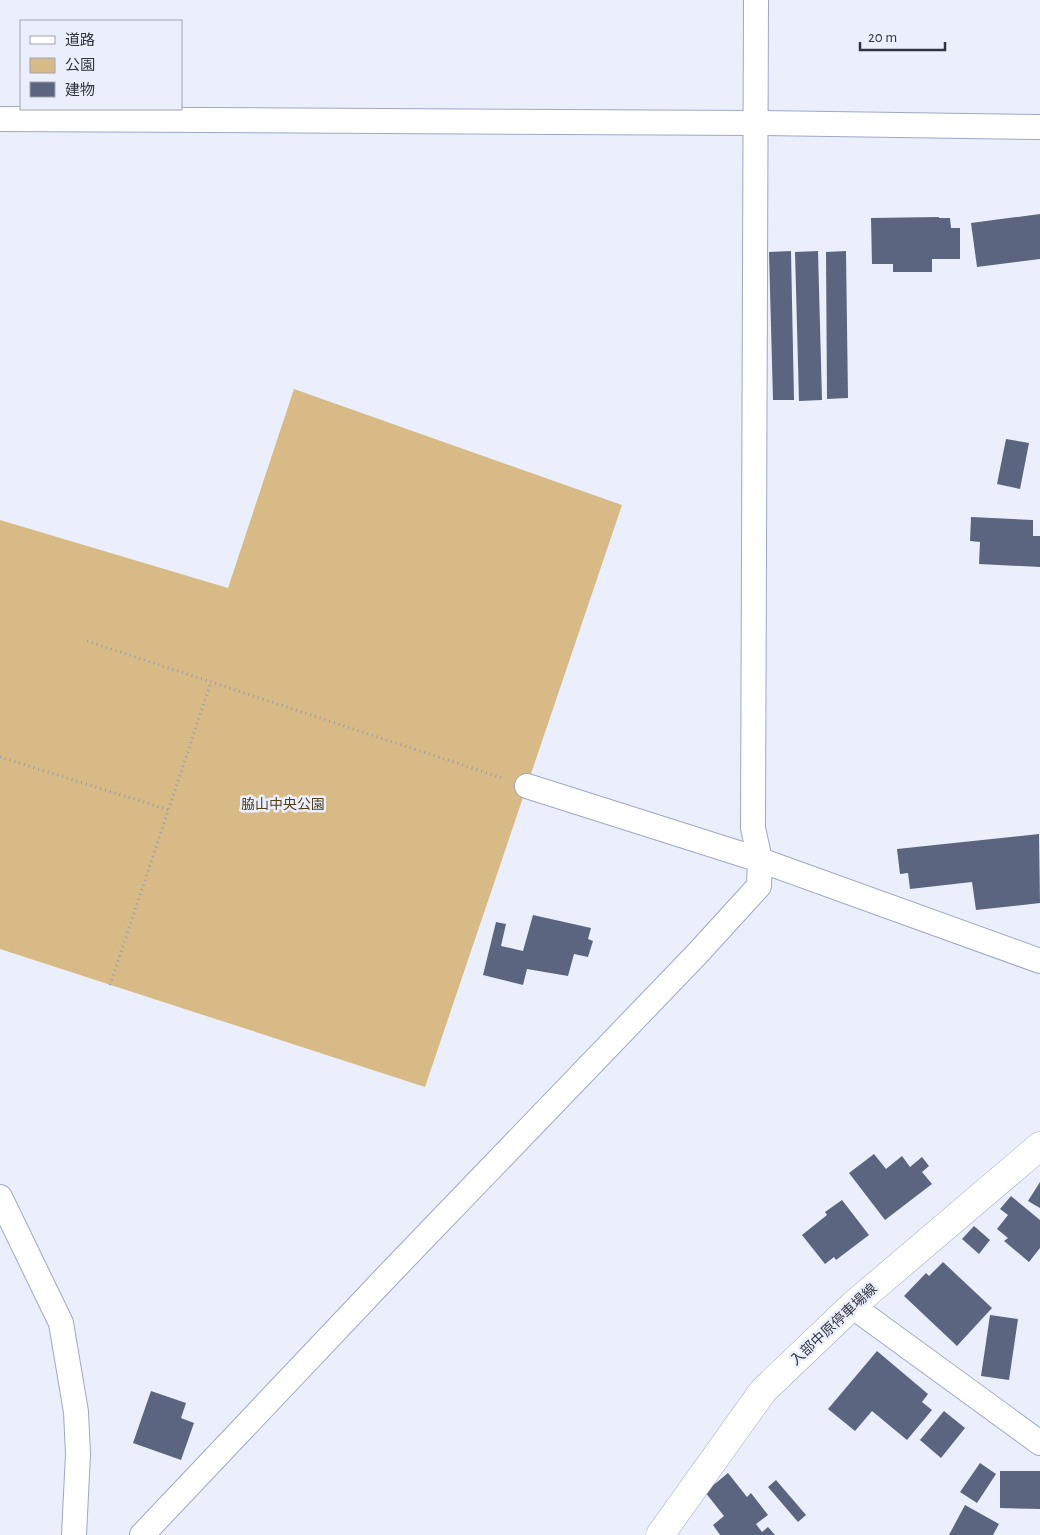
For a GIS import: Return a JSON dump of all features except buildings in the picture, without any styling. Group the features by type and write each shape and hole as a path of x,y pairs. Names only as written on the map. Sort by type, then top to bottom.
{"main road":[{"name":"入部中原停車場線","path":"660,1535 763,1391 852,1306 1040,1146"}],"street":[{"path":"142,1535 697,954 759,886 760,860 753,828 756,0"},
{"path":"0,119 1040,126"},
{"path":"526,786 760,860 1040,961"},
{"path":"0,1197 61,1323 76,1412 78,1454 74,1535"},
{"path":"852,1306 1040,1443"}],"path":[{"path":"87,641 526,786"},
{"path":"110,985 211,682"},
{"path":"0,757 169,810"}],"green space":[{"name":"脇山中央公園","path":"294,389 622,505 425,1087 0,949 0,520 228,588"}]}
